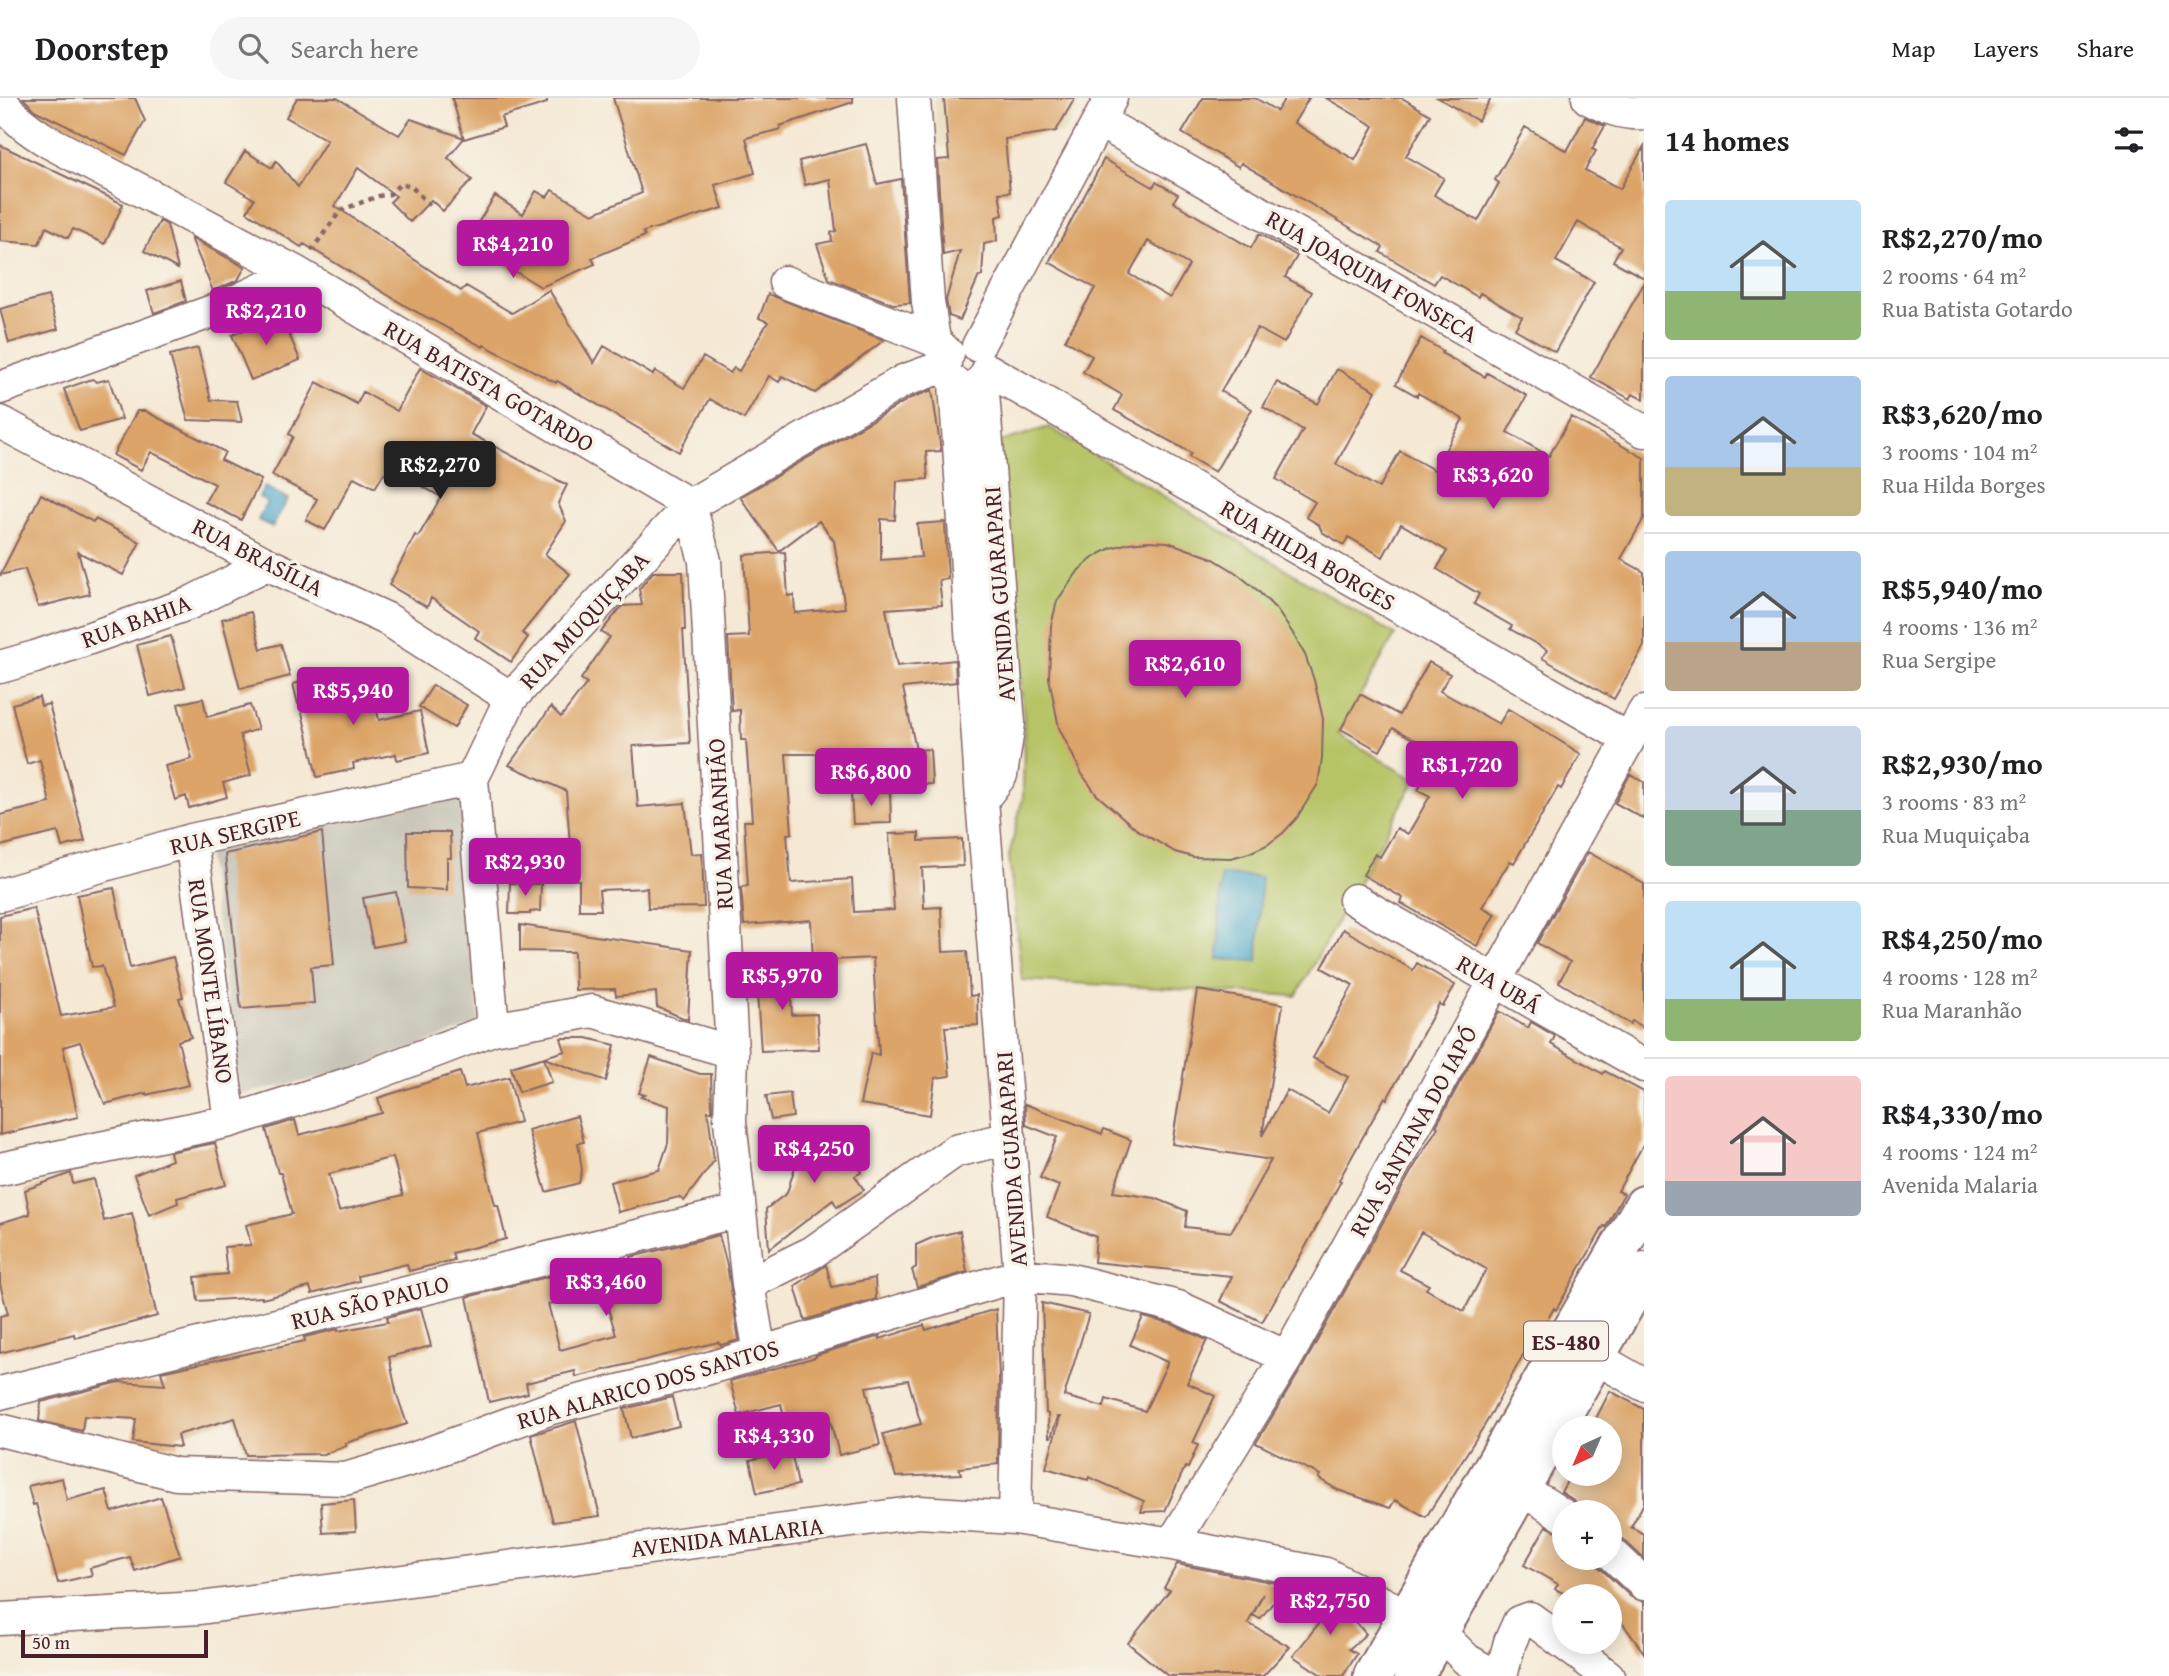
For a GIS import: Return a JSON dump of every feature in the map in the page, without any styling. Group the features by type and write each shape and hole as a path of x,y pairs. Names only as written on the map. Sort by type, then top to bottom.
{"main road":[{"name":"ES-480","path":"1373,1676 1423,1624 1503,1484 1644,1205"},
{"name":"ES-480","path":"1503,1484 1595,1357 1644,1271"},
{"name":"ES-480","path":"1414,1676 1423,1624"}],"street":[{"name":"AVENIDA GUARAPARI","path":"914,98 928,302 962,363 982,800 1020,1275 1015,1518"},
{"path":"1587,98 1606,108 1644,113"},
{"name":"RUA BATISTA GOTARDO","path":"0,99 27,129 49,142 297,273 690,505"},
{"path":"962,363 1105,109"},
{"name":"RUA JOAQUIM FONSECA","path":"1105,109 1644,431"},
{"path":"0,388 220,308 297,273"},
{"name":"RUA HILDA BORGES","path":"785,282 962,363 1637,726"},
{"name":"RUA MUQUIÇABA","path":"472,779 511,698 690,505 903,381 962,363"},
{"name":"RUA BRASÍLIA","path":"0,422 267,564 387,620 511,698"},
{"name":"RUA MARANHÃO","path":"690,505 705,561 732,1052 730,1121 748,1284 760,1353"},
{"name":"RUA BAHIA","path":"0,667 188,604 267,564"},
{"name":"RUA SANTANA DO IAPÓ","path":"1172,1544 1287,1357 1637,726"},
{"path":"472,779 493,1030"},
{"name":"RUA SERGIPE","path":"0,895 191,841 472,779"},
{"name":"RUA MONTE LÍBANO","path":"191,841 230,1121"},
{"name":"RUA UBÁ","path":"1355,900 1644,1066"},
{"path":"0,1169 230,1121 354,1082 493,1030 592,1010 732,1052"},
{"path":"748,1284 813,1252 955,1152 1010,1138"},
{"name":"RUA SÃO PAULO","path":"0,1393 739,1211"},
{"name":"RUA ALARICO DOS SANTOS","path":"0,1430 176,1474 345,1479 416,1458 551,1408 706,1369 1020,1275 1071,1280 1178,1307 1287,1357"},
{"path":"1595,1357 1644,1385"},
{"path":"1503,1484 1552,1508"},
{"name":"AVENIDA MALARIA","path":"0,1619 200,1608 919,1512 1015,1518 1172,1544 1326,1574 1423,1624 1467,1660 1492,1675"},
{"path":"1622,1563 1644,1584"},
{"path":"1492,1675 1519,1622 1530,1618 1608,1676"}],"path":[{"path":"297,273 341,210 379,195 390,194 400,184 411,186 433,209"}],"shaded area":[{"path":"934,98 1084,98 1063,133 937,148"},
{"path":"461,794 479,1023 352,1071 240,1095 207,851"}],"green space":[{"path":"1049,427 1395,635 1338,734 1415,780 1296,996 1022,980 1009,856 1023,797 1024,720 1000,442"}],"water":[{"path":"265,487 288,499 272,527 258,520 267,502 259,497"},
{"path":"1221,875 1261,877 1258,961 1218,959"}],"building":[{"path":"23,98 135,98 145,121 126,155 34,110"},
{"path":"297,98 337,98 399,135 411,119 464,138 448,158 472,180 443,211 431,200 410,222 390,202 396,196 358,168 335,206 461,291 466,286 512,313 549,290 594,363 604,346 653,375 655,371 684,388 703,357 730,373 734,368 739,371 768,322 759,318 768,294 884,340 815,393 782,376 779,382 769,376 744,419 710,399 679,452 557,381 556,383 484,345 483,347 409,308 304,244 301,247 247,212 254,199 226,182 245,151 272,168 276,161 298,187 327,140 286,117"},
{"path":"452,98 547,98 547,103 501,117 504,127 464,139"},
{"path":"613,98 853,98 853,102 780,126 781,129 746,138 755,173 715,185 723,208 643,232 645,236 592,258 595,264 541,287 466,242 495,196 523,214 536,191 547,197 552,190 593,214 642,193"},
{"path":"944,98 1075,98 1056,131 1005,139 1010,192 999,193 1003,215 996,217 997,241 984,244 982,276 979,276 960,320 949,316 946,300 960,251 943,255 937,160 949,159"},
{"path":"1203,98 1255,98 1277,111 1285,98 1309,98 1294,123 1355,160 1374,126 1326,98 1402,98 1430,115 1406,156 1444,178 1434,195 1478,221 1499,183 1495,180 1525,127 1567,151 1585,117 1605,126 1592,149 1596,151 1585,170 1620,189 1644,146 1644,278 1613,261 1621,247 1578,222 1556,261 1594,282 1555,352 1515,329 1522,317 1480,293 1478,297 1440,275 1434,284 1380,252 1383,247 1241,163 1239,167 1182,133"},
{"path":"1438,98 1491,98 1478,121"},
{"path":"866,144 877,184 901,179 910,303 893,304 829,279 817,244 832,241 831,233 836,231 830,179 805,185 799,161"},
{"path":"0,145 123,204 105,244 73,229 68,238 46,227 39,244 0,241"},
{"path":"1104,159 1153,187 1156,182 1178,194 1173,202 1251,248 1259,234 1297,256 1285,277 1312,292 1284,343 1257,328 1221,391 1252,409 1215,472 1189,457 1191,453 1114,410 1122,395 1083,372 1092,356 1065,340 1095,288 1049,262","holes":["1148,241 1189,265 1170,298 1129,274"]},
{"path":"160,221 167,225 178,269 144,251"},
{"path":"191,238 245,267 238,280 213,291"},
{"path":"181,281 186,301 154,313 147,291"},
{"path":"1644,283 1644,400 1633,394 1630,399 1591,377"},
{"path":"48,296 58,329 9,343 0,309"},
{"path":"281,315 300,360 251,380 232,335"},
{"path":"1421,338 1443,351 1441,353 1485,377 1487,373 1527,396 1507,432 1549,456 1571,417 1644,458 1644,518 1621,559 1644,572 1644,646 1614,699 1542,658 1547,650 1474,604 1479,594 1437,569 1447,551 1401,524 1383,557 1348,537 1344,545 1322,532 1319,525 1306,517 1315,502 1276,479 1303,430 1263,407 1277,382 1318,404 1337,369 1376,391 1336,464 1379,488 1400,451 1434,470 1463,419 1418,393 1417,396 1396,384"},
{"path":"198,348 211,400 237,401 242,422 188,420 170,355"},
{"path":"420,368 486,406 471,434 567,485 558,503 566,521 545,554 570,574 522,633 528,637 511,662 475,638 479,631 431,598 427,607 389,585 415,535 418,537 441,497 400,474 397,480 384,473 375,488 354,477 325,530 306,520 317,499 272,475 293,437 289,434 317,382 357,404 363,392 397,411"},
{"path":"92,379 97,382 109,379 122,419 80,431 64,389"},
{"path":"932,390 941,451 926,452 928,479 897,481 895,520 881,519 881,560 921,557 917,524 945,522 948,579 939,580 942,605 886,609 897,666 955,660 956,682 903,688 916,750 930,749 932,784 877,787 875,752 848,750 820,754 786,754 792,833 787,834 791,883 852,879 854,912 894,910 889,834 919,833 919,841 962,839 963,866 922,868 924,908 941,907 943,952 967,951 970,996 977,995 978,1025 945,1027 950,1076 935,1078 930,1115 860,1104 871,1053 879,1055 873,958 813,961 811,920 744,925 741,887 748,886 744,821 752,821 746,740 741,740 740,710 732,711 728,637 749,636 744,555 785,552 788,596 794,595 795,613 845,608 834,541 819,521 779,551 740,497 911,398"},
{"path":"137,411 145,411 225,452 221,460 261,480 241,520 205,502 215,484 151,452 141,470 113,455"},
{"path":"41,494 93,522 95,519 140,542 123,575 78,552 90,594 38,607 25,569 0,575"},
{"path":"1148,541 1168,542 1212,558 1257,590 1276,609 1292,632 1305,655 1314,680 1323,719 1318,784 1296,819 1283,833 1267,845 1249,853 1231,858 1193,857 1175,852 1136,829 1097,795 1082,774 1059,728 1049,678 1051,626 1057,601 1079,570 1094,557 1111,548"},
{"path":"653,572 683,572 683,630 690,743 633,746 638,807 685,803 691,854 702,853 704,907 648,908 647,888 599,890 601,910 579,910 579,880 529,875 531,844 570,845 566,791 509,765 551,707 561,717 587,683 581,679 610,637 601,632 622,606 642,605 639,589"},
{"path":"251,612 261,649 281,644 290,676 240,689 222,619"},
{"path":"171,636 185,687 150,696 137,645"},
{"path":"1429,662 1450,674 1440,691 1499,724 1508,709 1581,754 1561,789 1558,787 1514,863 1510,861 1482,907 1495,914 1477,946 1401,903 1403,898 1363,875 1375,854 1380,857 1397,828 1408,834 1430,796 1418,790 1439,753 1393,728 1380,751 1341,729 1360,694 1399,715"},
{"path":"339,673 346,698 373,692 379,720 420,711 429,753 397,760 396,754 353,763 354,769 317,777 293,684"},
{"path":"433,685 467,705 454,728 419,707"},
{"path":"39,697 41,706 49,704 85,841 62,847 58,832 0,846 0,815 50,803 40,760 27,764 12,704"},
{"path":"203,698 207,717 250,705 258,729 240,735 251,775 223,783 227,797 189,808 186,796 175,800 165,766 192,759 178,704"},
{"path":"1630,774 1644,782 1644,819 1615,803"},
{"path":"890,792 891,823 853,824 851,794"},
{"path":"322,832 334,965 311,967 314,1003 241,1009 225,854"},
{"path":"407,832 450,832 451,858 447,858 447,890 408,888"},
{"path":"1588,852 1644,884 1644,1028 1632,1021 1630,1024 1559,982 1570,962 1537,943"},
{"path":"510,883 541,884 540,911 509,914"},
{"path":"114,888 130,968 173,957 183,997 179,998 191,1037 178,1041 189,1085 105,1104 80,1042 63,1047 78,1117 0,1135 0,916 34,908 61,1016 114,1007 102,966 92,967 77,895"},
{"path":"396,892 405,941 373,947 363,898"},
{"path":"520,925 692,950 688,1020 657,1007 656,992 616,996 615,989 575,990 574,952 520,951"},
{"path":"1343,929 1413,970 1417,963 1455,985 1443,1006 1439,1004 1387,1099 1385,1097 1306,1246 1262,1322 1220,1301 1232,1276 1094,1262 1096,1237 1047,1217 1059,1186 1040,1178 1057,1137 1026,1125 1025,1104 1102,1134 1104,1129 1131,1140 1113,1192 1155,1198 1187,1211 1185,1227 1231,1232 1271,1160 1172,1144 1197,990 1283,1004 1262,1136 1287,1090 1328,1113 1348,1077 1313,1058 1353,985 1322,968"},
{"path":"789,962 792,1015 817,1014 819,1049 761,1051 755,964"},
{"path":"1499,1011 1528,1028 1531,1022 1555,1036 1551,1044 1603,1074 1605,1071 1644,1092 1644,1143 1618,1191 1624,1194 1556,1310 1554,1308 1533,1346 1529,1344 1486,1423 1426,1517 1395,1500 1390,1508 1338,1490 1318,1478 1320,1475 1256,1443 1303,1366 1438,1127 1436,1126","holes":["1421,1232 1486,1269 1464,1311 1426,1289 1429,1285 1400,1270"]},
{"path":"561,1038 587,1038 615,1045 606,1081 544,1058 552,1082 519,1092 511,1067 565,1051"},
{"path":"651,1057 700,1074 711,1074 712,1111 708,1111 714,1161 684,1201 679,1197 618,1212 610,1182 659,1170 668,1143 669,1106 641,1097 645,1095 639,1093"},
{"path":"460,1072 465,1088 509,1077 520,1122 478,1133 506,1239 452,1253 454,1260 409,1271 407,1264 358,1276 359,1281 312,1294 310,1287 262,1299 198,1301 195,1277 227,1274 224,1247 251,1245 246,1225 292,1214 266,1129 295,1120 299,1135 382,1113 378,1098","holes":["393,1157 403,1195 339,1211 329,1174"]},
{"path":"790,1093 793,1117 771,1120 766,1096"},
{"path":"577,1116 584,1142 578,1143 582,1170 579,1183 546,1192 528,1130"},
{"path":"806,1131 845,1145 862,1172 855,1176 864,1190 837,1207 833,1200 769,1249 766,1209 787,1193"},
{"path":"215,1143 226,1185 177,1198 178,1203 149,1215 134,1175 172,1160 170,1152"},
{"path":"71,1173 73,1184 94,1179 104,1221 132,1213 157,1316 75,1338 74,1334 0,1353 0,1316 8,1314 0,1284 0,1223 30,1214 25,1190"},
{"path":"960,1231 967,1272 917,1287 912,1270 916,1267 916,1245 934,1237"},
{"path":"719,1235 727,1265 739,1340 721,1345 718,1342 576,1377 575,1371 526,1383 528,1393 489,1402 467,1297 595,1265 600,1298 548,1304 560,1350 616,1335 604,1294 638,1285 631,1257"},
{"path":"826,1265 832,1287 875,1278 876,1299 805,1320 795,1286"},
{"path":"1042,1303 1089,1314 1064,1396 1104,1407 1106,1399 1145,1411 1167,1364 1130,1345 1143,1317 1172,1324 1207,1340 1187,1383 1215,1396 1193,1443 1198,1445 1188,1468 1185,1467 1165,1511 1141,1512 1144,1501 1089,1477 1088,1480 1046,1468 1060,1417 1049,1437"},
{"path":"421,1308 431,1346 389,1357 397,1395 407,1424 346,1443 346,1446 324,1454 246,1455 235,1418 177,1435 180,1447 133,1442 136,1419 84,1416 82,1431 39,1421 41,1402 120,1382 165,1385 161,1372 305,1341 304,1337 338,1329 388,1322 387,1317"},
{"path":"996,1309 999,1378 998,1464 959,1468 961,1474 896,1477 883,1434 921,1424 908,1380 866,1387 880,1445 839,1455 831,1423 788,1433 781,1404 739,1415 730,1381 880,1336 880,1339 924,1325 926,1330"},
{"path":"1610,1391 1644,1409 1644,1503 1631,1527 1644,1534 1644,1559 1622,1539 1622,1500 1573,1500 1561,1492 1564,1486 1622,1486 1622,1416 1597,1416"},
{"path":"672,1397 679,1426 631,1438 624,1409"},
{"path":"576,1421 600,1516 553,1522 531,1435"},
{"path":"791,1451 798,1485 757,1493 750,1460"},
{"path":"62,1478 67,1500 106,1490 112,1512 161,1497 180,1556 135,1571 130,1557 90,1568 92,1575 58,1583 36,1504 33,1505 28,1486"},
{"path":"354,1500 356,1531 323,1533 321,1503"},
{"path":"1546,1526 1552,1529 1552,1570 1602,1570 1617,1584 1558,1584 1524,1565"},
{"path":"1177,1564 1287,1585 1260,1619 1253,1615 1263,1594 1248,1623 1290,1647 1263,1676 1168,1676 1128,1643 1170,1590 1164,1588"},
{"path":"1298,1587 1320,1592 1338,1601 1366,1634 1349,1649 1357,1654 1343,1676 1323,1676 1293,1656 1323,1618"},
{"path":"1622,1589 1631,1597 1644,1602 1644,1653 1622,1623"}]}
